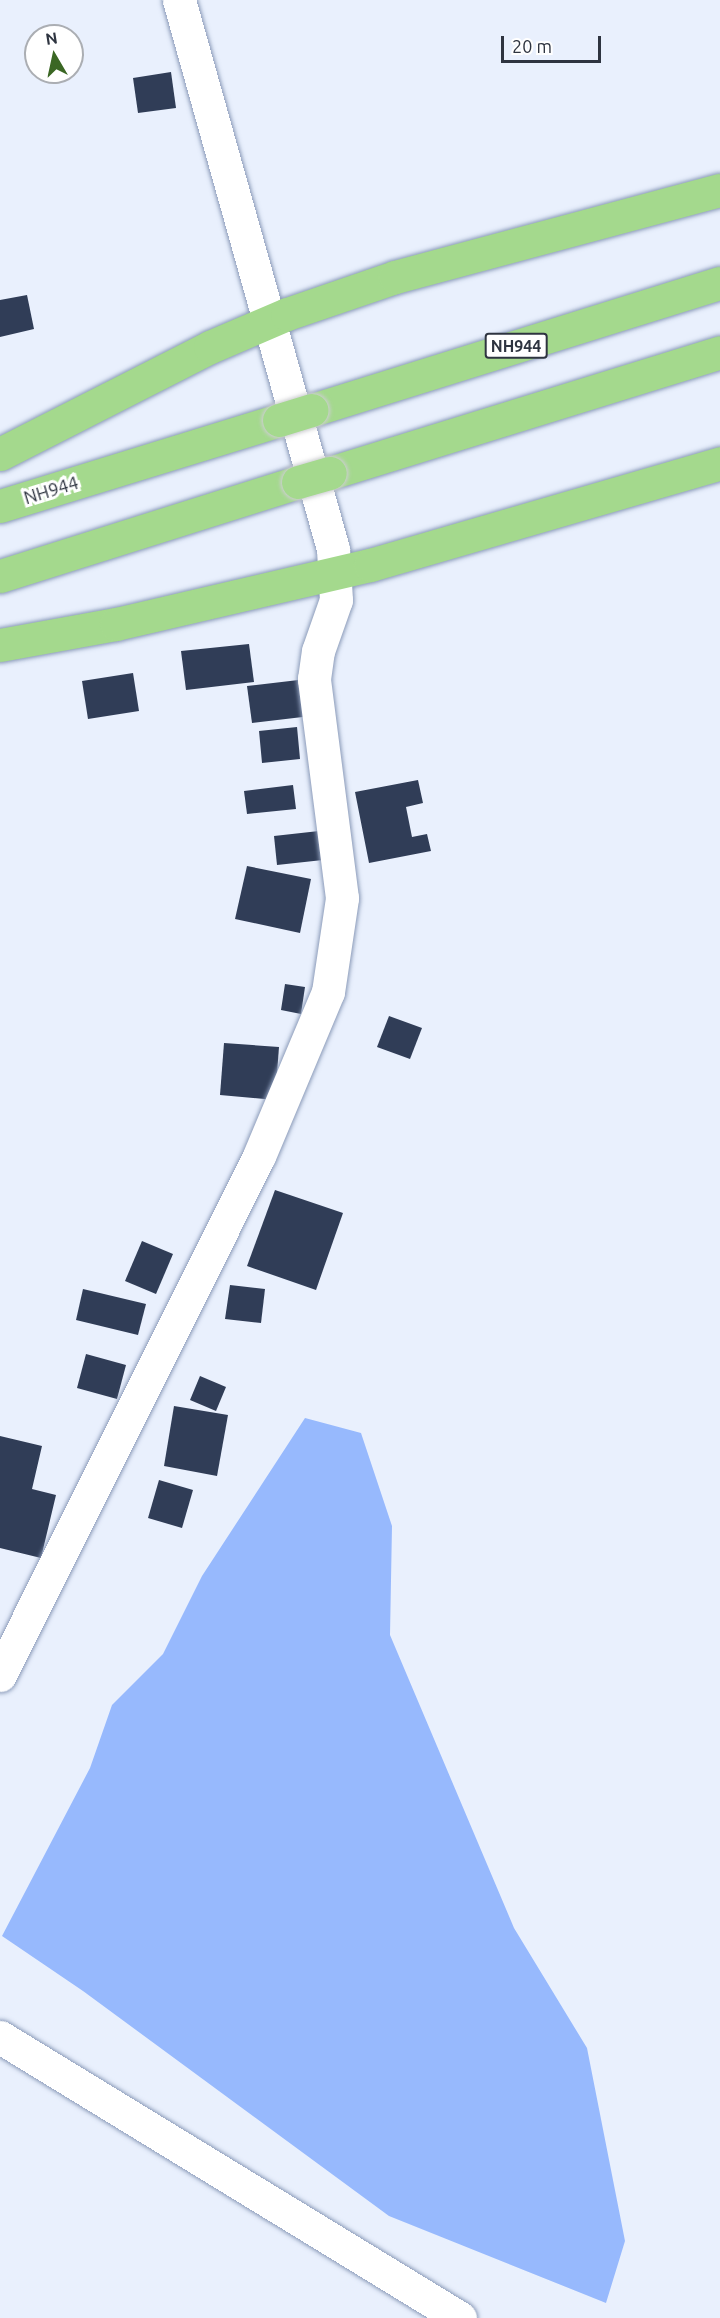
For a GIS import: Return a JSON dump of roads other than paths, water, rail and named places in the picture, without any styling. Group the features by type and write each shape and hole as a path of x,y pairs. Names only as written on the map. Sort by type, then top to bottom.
{"highway":[{"path":"0,454 210,347 269,322 395,277 720,190"},
{"name":"NH944","path":"0,506 720,283"},
{"path":"0,576 720,352"},
{"path":"0,645 116,624 337,573 556,514 720,464"}],"street":[{"path":"0,1675 259,1156 328,992 342,898 314,679 318,651 336,600 337,573 324,510 179,0"},
{"path":"0,2037 460,2318"}],"water":[{"path":"305,1418 361,1433 392,1526 390,1635 514,1928 587,2048 625,2241 606,2303 389,2216 83,1991 2,1936 90,1768 112,1705 163,1654 202,1576"}]}
